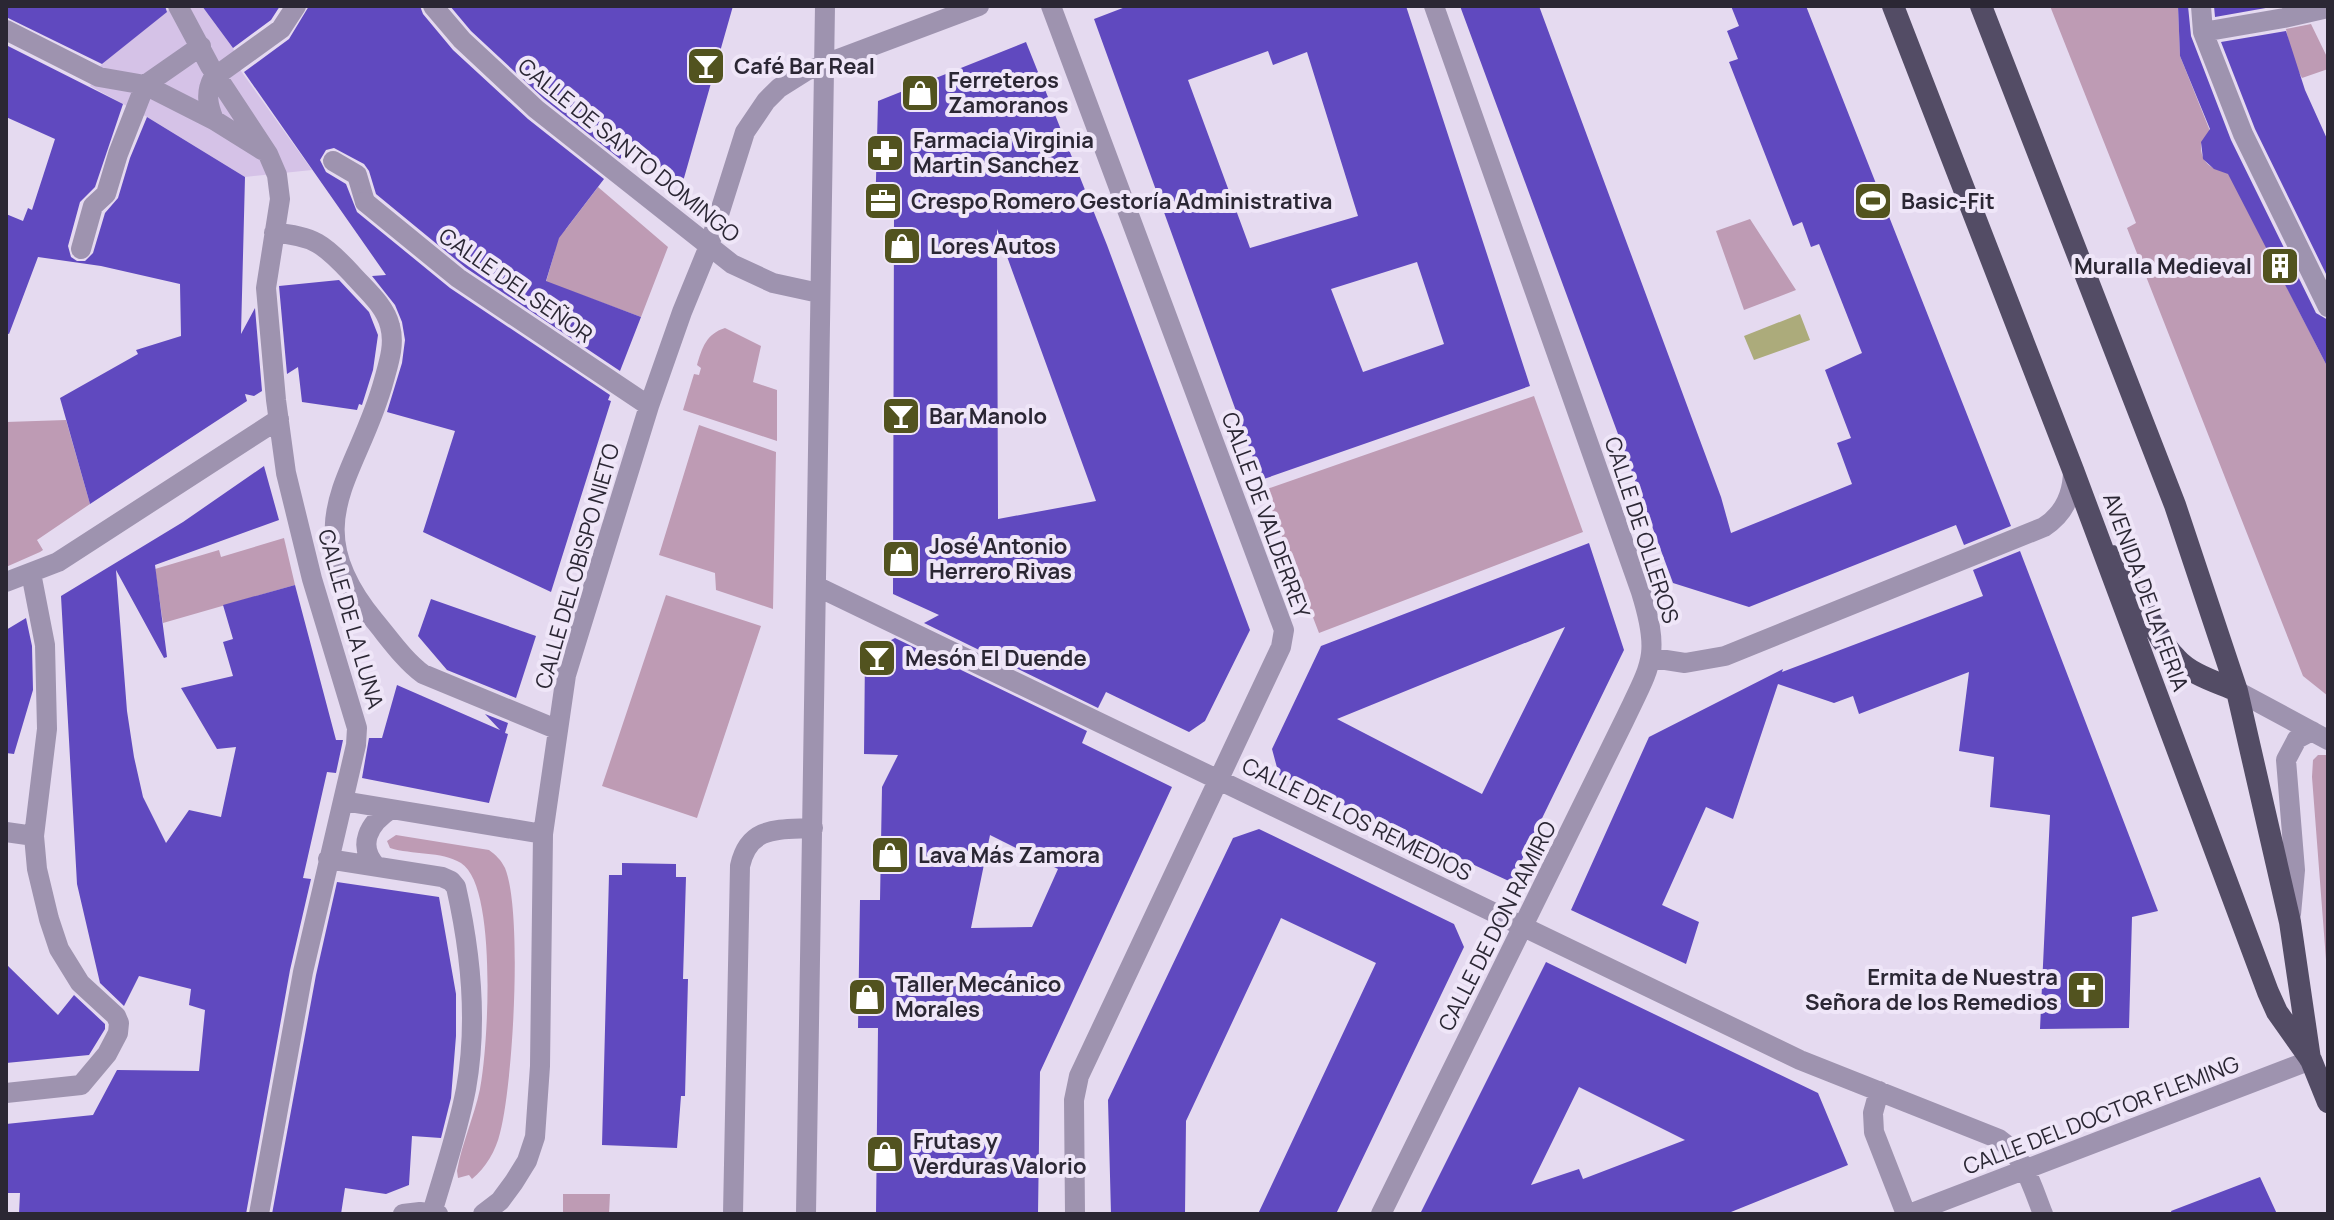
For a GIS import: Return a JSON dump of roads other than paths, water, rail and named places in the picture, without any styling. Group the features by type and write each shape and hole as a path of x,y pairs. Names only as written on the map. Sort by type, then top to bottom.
{"highway":[{"name":"AVENIDA DE LA FERIA","path":"1893,6 2073,470 2268,992 2277,1012 2311,1060"},
{"path":"1981,6 2175,505 2237,691 2290,922 2311,1060 2328,1102"},
{"path":"2100,543 2133,582 2177,660 2200,675 2237,691"}],"street":[{"path":"178,6 216,75 274,167"},
{"path":"214,120 208,93 216,75 281,29 296,6"},
{"name":"CALLE DE SANTO DOMINGO","path":"433,6 462,40 536,109 732,264 756,277 788,288 819,293"},
{"path":"806,1214 825,6"},
{"name":"CALLE DEL OBISPO NIETO","path":"483,1214 500,1201 514,1182 527,1161 535,1137 540,1066 543,834 556,729 573,650 649,406 709,246 745,132 754,116 779,88 806,71 979,6"},
{"name":"CALLE DE VALDERREY","path":"1051,6 1282,621 1284,638 1079,1076 1074,1100 1075,1214"},
{"name":"CALLE DE OLLEROS","path":"1434,6 1641,592 1651,626 1653,658 1685,663 1725,656 2036,530 2052,521 2066,504 2073,470"},
{"path":"2201,6 2203,32 2243,134 2328,307"},
{"path":"2203,32 2328,8"},
{"path":"6,30 96,75 145,85 214,120 274,167"},
{"path":"81,249 93,206 106,194 145,85 201,46"},
{"name":"CALLE DEL SEÑOR","path":"333,161 357,175 365,202 453,275 649,406"},
{"name":"CALLE DE LA LUNA","path":"259,1214 303,972 358,739 289,489 266,288 280,193 274,167"},
{"path":"274,233 301,235 327,249 383,308 390,326 392,351 375,413 344,477 334,523 334,537 342,568 354,593 423,674 556,729"},
{"path":"6,582 58,562 279,419"},
{"path":"6,1093 73,1087 88,1079 107,1054 119,1030 119,1020 80,983 59,949 37,869 34,836 47,720 45,645 31,573"},
{"name":"CALLE DE LOS REMEDIOS","path":"816,586 1800,1060 1999,1139 2014,1152 2025,1170 2043,1214"},
{"name":"CALLE DE DON RAMIRO","path":"1381,1214 1653,658"},
{"path":"2237,691 2320,736"},
{"path":"2290,922 2295,870 2286,760 2297,739 2320,736"},
{"path":"343,801 543,834"},
{"path":"377,867 370,859 367,836 376,821 391,809"},
{"path":"733,1214 740,866 746,847 759,835 813,828"},
{"path":"6,832 34,836"},
{"path":"328,859 442,877 454,884 468,949 472,1000 466,1087 435,1214 403,1214"},
{"name":"CALLE DEL DOCTOR FLEMING","path":"1908,1214 2311,1060"},
{"path":"1879,1091 1873,1113 1874,1132 1908,1214"}],"place":[{"name":"Café Bar Real","path":"706,66"},
{"name":"Ferreteros Zamoranos","path":"920,93"},
{"name":"Farmacia Virginia Martin Sanchez","path":"885,153"},
{"name":"Crespo Romero Gestoría Administrativa","path":"883,201"},
{"name":"Basic-Fit","path":"1873,201"},
{"name":"Lores Autos","path":"902,246"},
{"name":"Muralla Medieval","path":"2280,266"},
{"name":"Bar Manolo","path":"901,416"},
{"name":"José Antonio Herrero Rivas","path":"901,559"},
{"name":"Mesón El Duende","path":"877,658"},
{"name":"Lava Más Zamora","path":"890,855"},
{"name":"Ermita de Nuestra Señora de los Remedios","path":"2086,990"},
{"name":"Taller Mecánico Morales","path":"867,997"},
{"name":"Frutas y Verduras Valorio","path":"885,1154"}]}
